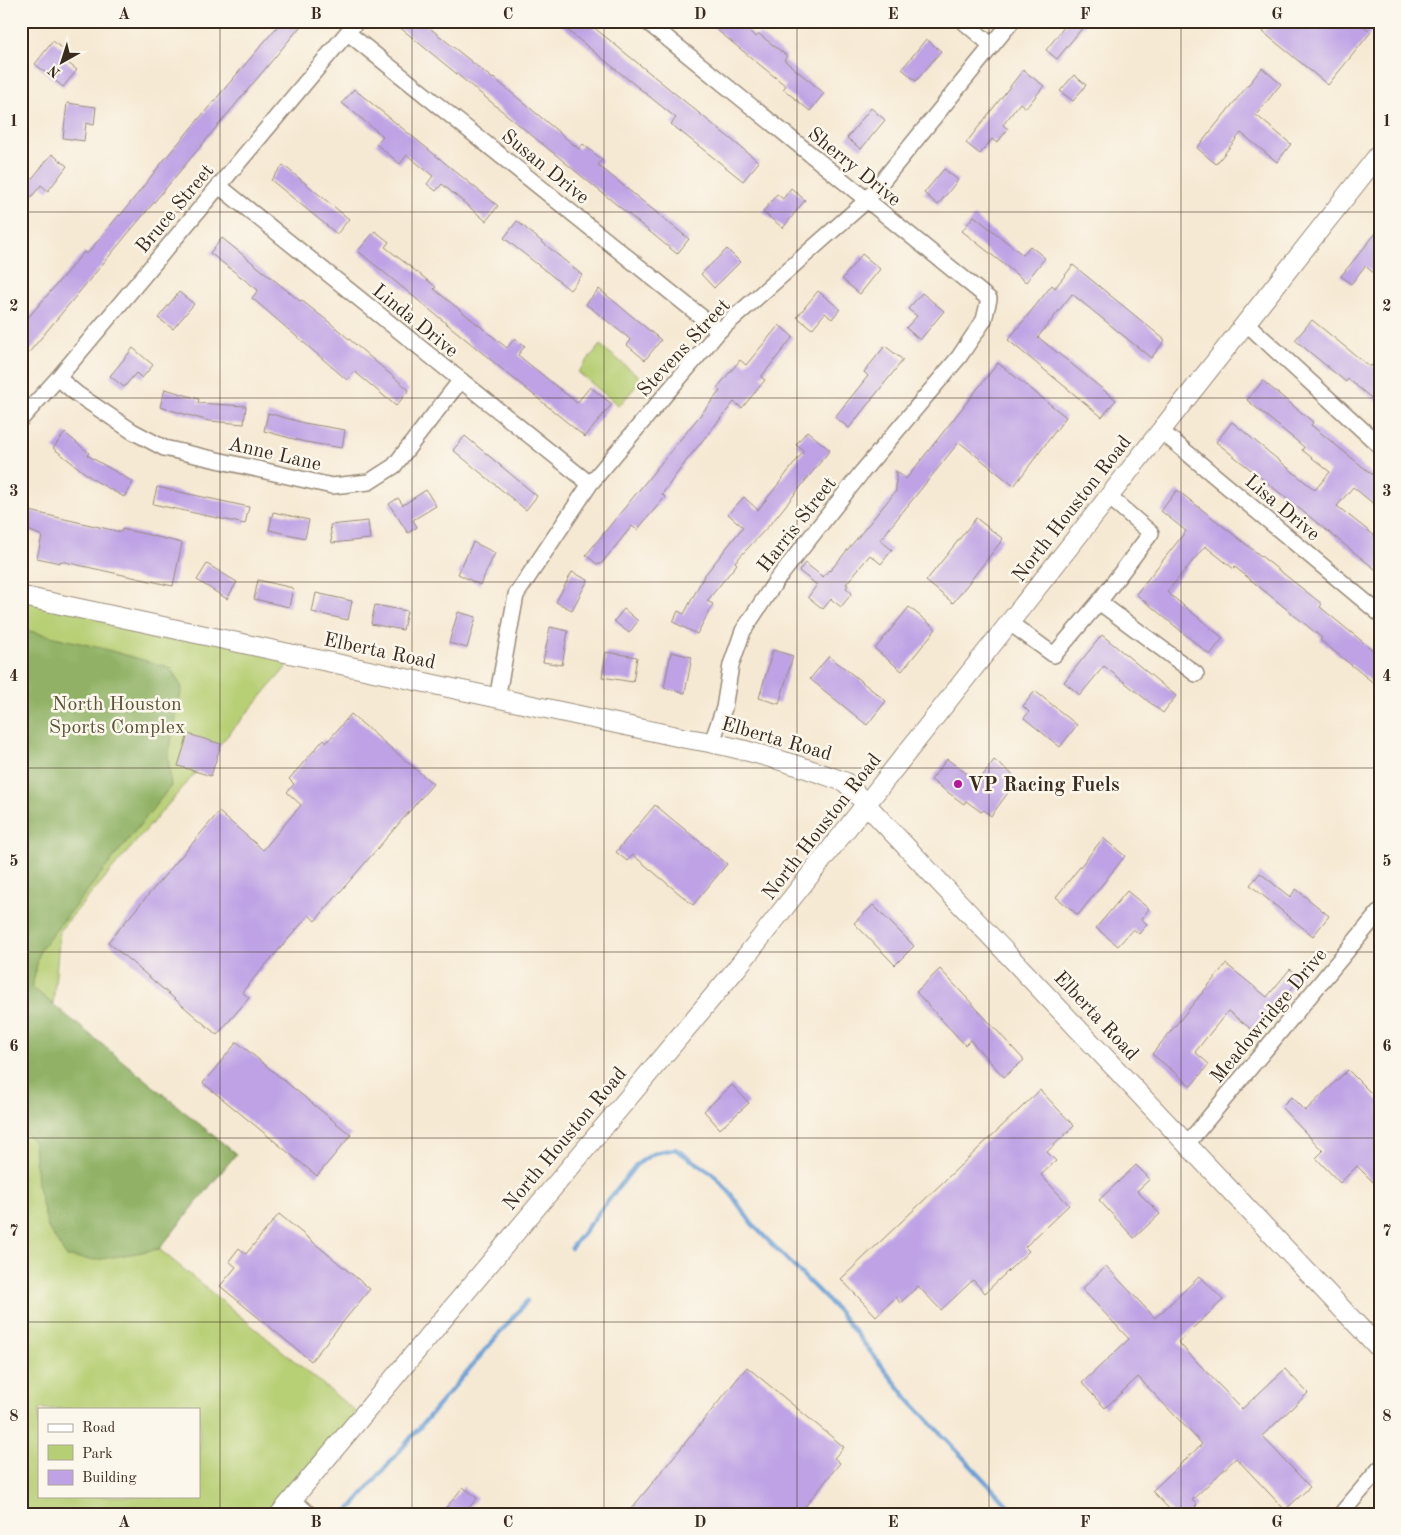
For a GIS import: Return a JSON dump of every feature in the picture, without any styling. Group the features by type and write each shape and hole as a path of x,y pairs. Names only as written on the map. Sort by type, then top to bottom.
{"street":[{"name":"Sherry Drive","path":"646,21 989,299 984,320 959,357"},
{"path":"963,21 991,45"},
{"name":"Stevens Street","path":"497,699 516,595 571,509 719,331 866,201 1012,21"},
{"name":"Bruce Street","path":"21,419 58,378 352,27"},
{"name":"Susan Drive","path":"352,27 719,331"},
{"name":"North Houston Road","path":"286,1507 736,969 1380,153"},
{"name":"Linda Drive","path":"219,186 590,484"},
{"path":"1246,323 1380,446"},
{"name":"Harris Street","path":"712,742 724,708 731,665 743,631 776,581 862,472 959,357"},
{"name":"Anne Lane","path":"58,378 77,394 124,426 164,448 332,486 369,482 394,466 460,381"},
{"name":"Lisa Drive","path":"1161,431 1380,614"},
{"path":"1010,624 1054,655 1099,602 1151,533 1109,497"},
{"name":"Elberta Road","path":"21,596 418,680 497,699 712,742 800,766 845,782 1380,1349"},
{"path":"1099,602 1196,674"},
{"name":"Meadowridge Drive","path":"1187,1144 1380,911"},
{"path":"1342,1514 1380,1468"},
{"path":"286,1507 309,1514"}],"green space":[{"path":"600,345 642,379 619,406 578,372"},
{"name":"North Houston Sports Complex","path":"21,594 297,655 60,930 53,1005 236,1154 159,1249 361,1416 280,1514 21,1514"},
{"path":"21,629 101,648 171,668 182,688 168,757 171,786 40,950 32,987 236,1154 159,1249 96,1260 67,1257 48,1228 37,1183 34,1143 21,1128"}],"building":[{"path":"282,21 305,21 21,362 21,326 84,252 87,254 120,216 164,160"},
{"path":"392,21 421,21 494,78 579,149 583,144 602,160 598,165 689,239 677,254"},
{"path":"556,21 586,21 759,162 743,181 671,124 676,118"},
{"path":"706,21 737,21 756,37 759,34 787,56 784,60 824,93 810,111 783,89 786,86"},
{"path":"1069,21 1088,21 1057,59 1046,50"},
{"path":"1272,21 1357,21 1371,32 1328,85 1263,32"},
{"path":"926,39 941,51 916,81 902,69"},
{"path":"53,41 68,53 63,59 77,70 63,87 35,64"},
{"path":"1262,68 1281,84 1256,115 1291,144 1277,162 1241,133 1216,164 1197,148"},
{"path":"1023,70 1044,86 1026,108 1020,103 1003,125 1008,129 997,143 992,139 980,154 966,143"},
{"path":"1074,75 1086,85 1073,101 1060,91"},
{"path":"354,89 498,206 486,221 442,184 436,191 427,184 433,176 407,155 400,164 376,144 383,136 342,103"},
{"path":"67,103 96,107 94,125 86,123 84,141 63,138"},
{"path":"871,108 885,120 861,149 847,138"},
{"path":"52,154 67,166 48,191 41,185 21,210 21,192"},
{"path":"283,165 349,219 337,234 271,180"},
{"path":"944,169 958,180 938,205 924,193"},
{"path":"791,188 805,200 783,228 763,212 777,194 783,199"},
{"path":"974,216 1023,255 1030,246 1045,258 1026,282 962,231"},
{"path":"517,221 582,275 570,290 504,238"},
{"path":"1380,228 1380,278 1365,266 1351,284 1341,276"},
{"path":"375,231 389,242 385,247 436,287 434,289 507,348 515,338 525,346 518,355 577,403 590,387 612,404 585,437 358,251"},
{"path":"222,238 329,322 409,390 396,406 354,371 347,380 252,298 258,290 210,253"},
{"path":"727,249 740,262 714,288 701,274"},
{"path":"862,254 880,269 860,294 842,279"},
{"path":"1073,265 1165,340 1151,358 1072,294 1038,337 1116,400 1102,417 1008,340 1052,285 1055,288"},
{"path":"599,289 661,340 645,360 627,345 631,340 586,304"},
{"path":"818,291 840,309 832,319 825,313 812,329 797,317"},
{"path":"179,292 194,304 173,329 158,318"},
{"path":"922,293 944,311 920,340 906,328 917,316 908,309"},
{"path":"1312,320 1370,367 1371,365 1380,372 1380,405 1348,379 1346,382 1295,340"},
{"path":"779,325 793,337 761,377 765,380 742,408 734,402 662,494 665,497 637,530 632,526 601,564 597,564 586,555 720,391 717,388 740,360 746,365"},
{"path":"885,346 903,360 849,428 835,417 868,376 864,372"},
{"path":"133,348 153,365 142,378 136,373 124,387 110,376"},
{"path":"998,363 1066,417 1014,486 959,442 880,540 892,550 881,564 870,555 846,584 848,585 846,588 852,593 841,607 831,599 823,609 808,597 817,585 799,571 805,563 823,577 830,571 896,491 896,471 906,479"},
{"path":"1263,381 1313,422 1311,425 1373,475 1380,468 1380,509 1353,487 1337,506 1380,540 1380,573 1216,442 1232,422 1315,490 1330,472 1302,450 1304,447 1247,400"},
{"path":"165,389 199,399 198,403 246,406 244,424 209,421 160,407"},
{"path":"268,413 304,423 345,430 342,448 305,442 264,431"},
{"path":"807,431 830,450 774,520 735,562 737,564 707,601 713,604 697,634 673,622 678,611 684,614 704,576 743,527 728,514 744,497 758,510 804,451 796,445"},
{"path":"65,433 89,453 87,455 133,482 124,497 94,480 53,448"},
{"path":"465,436 537,496 526,510 453,450"},
{"path":"157,487 249,507 245,524 153,504"},
{"path":"426,490 436,506 413,520 417,527 408,533 389,504 398,498 403,505"},
{"path":"1177,490 1322,604 1320,607 1380,656 1380,688 1320,640 1322,638 1235,567 1234,569 1205,546 1167,592 1223,638 1210,655 1136,594 1186,531 1161,511"},
{"path":"21,509 121,532 122,529 182,543 173,586 60,561 60,563 37,558 42,536 21,527"},
{"path":"273,512 309,520 305,538 269,530"},
{"path":"976,518 1003,539 953,603 926,581"},
{"path":"368,521 370,539 332,543 330,525"},
{"path":"473,542 495,553 480,585 458,574"},
{"path":"207,564 237,582 227,599 197,580"},
{"path":"572,572 588,580 572,610 556,602"},
{"path":"258,580 293,588 289,607 254,599"},
{"path":"316,593 352,601 348,620 312,612"},
{"path":"375,605 407,611 403,630 371,624"},
{"path":"909,607 936,629 902,671 875,649"},
{"path":"624,609 638,621 629,633 614,621"},
{"path":"458,612 476,617 467,648 449,643"},
{"path":"550,627 568,631 562,665 543,662"},
{"path":"1102,635 1176,696 1163,713 1104,666 1080,695 1064,682"},
{"path":"773,650 793,656 779,704 759,698"},
{"path":"606,652 637,657 633,682 602,677"},
{"path":"671,652 692,657 685,693 664,688"},
{"path":"829,656 886,701 867,725 810,679"},
{"path":"1035,691 1077,725 1060,747 1024,718 1029,712 1023,706"},
{"path":"351,714 433,784 315,921 309,915 242,992 249,998 217,1035 108,942 219,812 263,850 301,805 287,792 294,784 289,779 324,739 327,742"},
{"path":"188,734 221,744 211,776 178,766"},
{"path":"947,759 978,782 994,760 1018,779 991,816 984,810 981,812 966,801 964,804 931,780"},
{"path":"655,805 727,864 693,905 633,855 627,861 616,852"},
{"path":"1103,838 1125,856 1078,915 1056,897"},
{"path":"1260,873 1290,897 1296,889 1329,916 1313,936 1250,885"},
{"path":"1127,891 1149,909 1141,919 1147,924 1139,934 1133,929 1118,946 1096,928"},
{"path":"873,905 914,946 895,965 854,923"},
{"path":"1226,964 1267,997 1290,969 1301,977 1256,1033 1228,1011 1195,1052 1209,1064 1191,1086 1152,1054"},
{"path":"940,969 1024,1060 1004,1077 970,1040 965,1045 916,992"},
{"path":"237,1042 351,1135 317,1176 203,1083"},
{"path":"1348,1070 1380,1102 1380,1189 1357,1166 1340,1183 1316,1158 1323,1151 1281,1107 1291,1097 1305,1111"},
{"path":"732,1085 749,1103 720,1129 704,1111"},
{"path":"1040,1090 1074,1126 1047,1152 1056,1161 1041,1175 1069,1205 1025,1247 1029,1251 985,1293 973,1280 941,1310 918,1286 900,1303 896,1297 876,1316 841,1279"},
{"path":"1136,1165 1150,1179 1137,1191 1160,1214 1134,1238 1099,1200"},
{"path":"279,1214 370,1289 311,1361 220,1286 236,1267 229,1261 239,1248 246,1254"},
{"path":"1106,1266 1155,1318 1200,1276 1223,1300 1178,1342 1242,1409 1285,1369 1308,1393 1262,1436 1310,1487 1285,1510 1236,1458 1192,1500 1197,1505 1188,1514 1174,1514 1152,1491 1202,1444 1138,1377 1105,1408 1082,1383 1129,1339 1082,1289"},
{"path":"747,1367 844,1447 834,1458 840,1463 799,1514 627,1514"},
{"path":"463,1487 477,1498 464,1514 441,1514"}],"waterway":[{"path":"571,1248 636,1165 654,1153 675,1149 712,1173 731,1194 752,1224 839,1312 909,1400 1016,1514"},
{"path":"346,1514 527,1301"}],"place":[{"name":"VP Racing Fuels","path":"958,784"}]}
